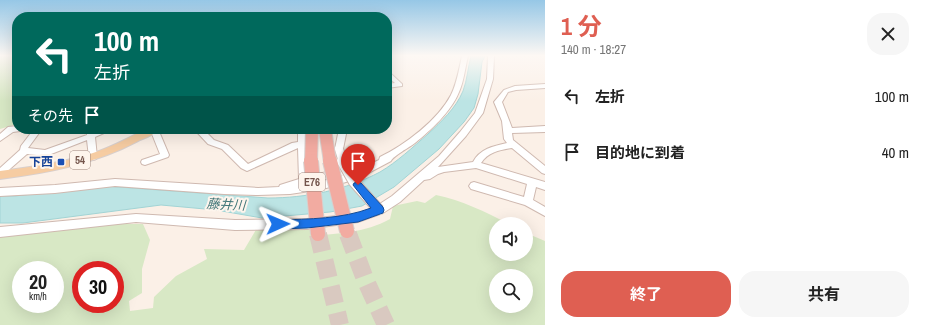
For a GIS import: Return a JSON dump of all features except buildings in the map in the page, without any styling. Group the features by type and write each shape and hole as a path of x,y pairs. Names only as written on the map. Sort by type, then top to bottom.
{"highway":[{"name":"E76","path":"312,134 311,170 318,234"},
{"name":"E76","path":"326,134 331,170 347,231"},
{"path":"330,134 331,151 339,203"}],"main road":[{"name":"54","path":"0,174 33,171 93,157 116,148 142,134"}],"street":[{"path":"274,192 304,181 354,169 387,158 400,150 426,129 444,110 454,96 462,71"},
{"path":"396,199 442,158 479,113 490,79 490,71"},
{"path":"392,77 400,85 392,86"},
{"path":"545,86 515,88 506,92 498,102 507,124 509,141 545,171"},
{"path":"0,138 12,129"},
{"path":"507,131 545,129"},
{"path":"0,174 25,150 24,148 34,134"},
{"path":"25,150 46,152 88,134"},
{"path":"90,134 93,157"},
{"path":"145,162 165,155 159,140 154,134"},
{"path":"203,134 211,142 225,147 247,168 295,146 302,145"},
{"path":"302,134 304,181"},
{"path":"342,134 339,149 340,158 349,175 379,210"},
{"path":"476,165 478,160 486,153 497,148 514,146"},
{"path":"0,192 120,183 248,192 302,190 326,185 375,167 388,159 387,158"},
{"path":"0,232 136,218 235,225 307,224 358,218 379,210 435,171 476,165 545,186"},
{"path":"528,202 532,182"},
{"path":"474,186 528,202 545,212"}],"green space":[{"path":"0,71 12,71 12,125 0,129"},
{"path":"436,195 446,197 494,217 489,217 489,261 533,261 533,236 545,241 545,325 0,325 0,236 103,224 143,224 150,240 142,269 142,293 129,301 130,311 153,308 154,297 176,276 207,259 204,249 244,250 257,228 311,229 313,236 352,232 380,224 390,219 393,206 417,201 425,203"}],"water":[{"name":"藤井川","path":"468,71 481,71 478,94 474,108 464,122 439,149 394,187 362,206 330,212 262,218 216,210 161,205 23,223 0,223 0,196 15,196 105,186 282,198 311,195 354,184 393,164 417,144 443,120 452,109 460,97 466,83"}],"tunnel":[{"path":"347,231 349,235"},
{"path":"318,234 340,325"},
{"path":"348,234 365,279 386,325"}],"place":[{"name":"下西","path":"61,162"}],"route":[{"path":"278,224 307,224 358,218 379,210 358,185"}]}
